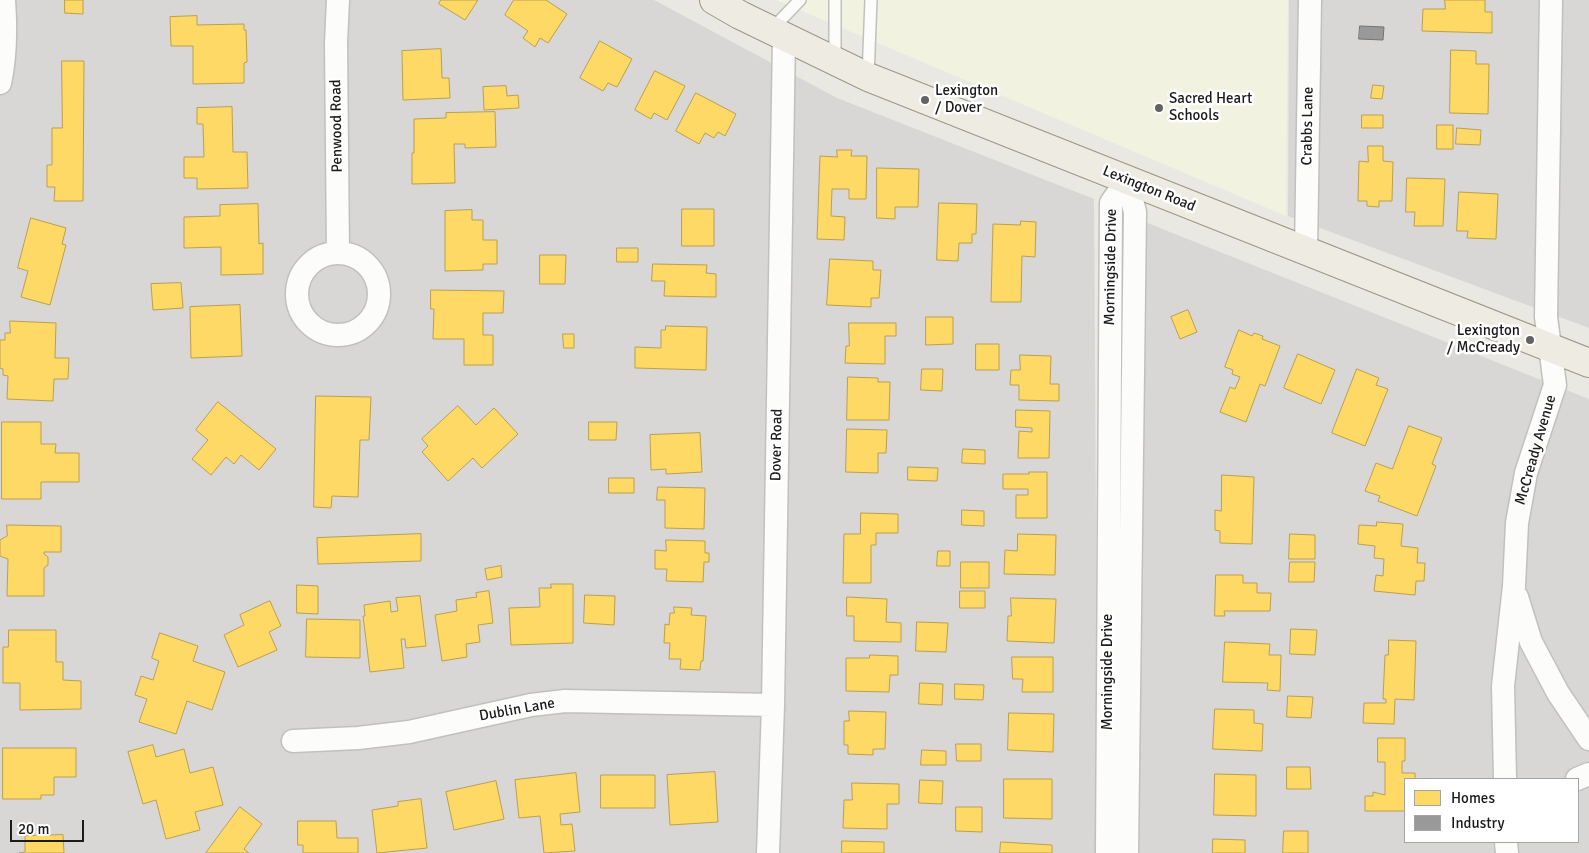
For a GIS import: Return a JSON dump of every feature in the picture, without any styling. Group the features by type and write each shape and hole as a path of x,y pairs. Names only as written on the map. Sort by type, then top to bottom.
{"main road":[{"name":"Lexington Road","path":"714,0 868,77 1589,364"}],"street":[{"path":"0,84 6,21 4,0"},
{"name":"Penwood Road","path":"338,0 336,43 338,253"},
{"name":"Crabbs Lane","path":"1306,251 1310,0"},
{"name":"McCready Avenue","path":"1505,778 1503,686 1514,586 1516,523 1526,474 1555,385 1546,317 1551,0"},
{"name":"Dover Road","path":"768,853 773,705 777,33"},
{"name":"Morningside Drive","path":"1107,853 1111,203 1127,180"},
{"name":"Morningside Drive","path":"1127,180 1135,212 1127,853"},
{"path":"1514,586 1531,642 1558,693 1589,739"},
{"name":"Dublin Lane","path":"293,741 358,738 409,732 531,704 564,702 773,705"}],"lane":[{"path":"777,33 800,0"},
{"path":"834,61 835,0"},
{"path":"868,77 871,0"}],"shaded area":[{"path":"0,0 654,0 837,98 1094,199 1098,853 0,853"},
{"name":"Sacred Heart Schools","path":"776,0 1288,0 1286,216"},
{"path":"1289,0 1589,0 1589,328 1288,216"},
{"path":"1145,222 1589,399 1589,853 1136,853"}],"building: Homes":[{"path":"65,0 83,0 83,14 65,13"},
{"path":"441,0 478,0 465,20 439,4"},
{"path":"514,0 546,0 567,14 548,43 540,38 535,47 523,38 528,31 505,15"},
{"path":"1445,0 1485,0 1485,12 1492,12 1492,33 1422,31 1423,9 1445,9"},
{"path":"197,16 197,25 244,24 244,30 246,30 247,62 244,63 244,83 193,84 193,46 171,46 170,17"},
{"path":"600,41 632,59 617,87 608,83 603,91 580,78"},
{"path":"441,49 442,78 449,78 450,98 403,100 402,51"},
{"path":"1451,50 1476,51 1476,64 1489,64 1488,114 1450,113"},
{"path":"62,61 84,61 83,201 54,201 55,187 47,187 47,165 52,165 52,128 62,128"},
{"path":"655,71 685,86 667,120 654,113 651,119 635,110"},
{"path":"1373,85 1384,86 1382,99 1371,98"},
{"path":"506,86 507,96 518,95 519,108 484,110 483,87"},
{"path":"696,93 736,114 725,136 718,132 714,138 705,133 699,144 676,131"},
{"path":"232,107 233,152 247,152 248,188 197,189 197,178 184,178 184,157 204,157 203,124 197,124 197,108"},
{"path":"495,112 496,147 465,148 465,144 454,144 455,183 412,184 414,119 446,118 446,113"},
{"path":"1362,115 1383,115 1383,128 1362,128"},
{"path":"1437,125 1453,125 1453,149 1437,149"},
{"path":"1457,128 1481,130 1480,145 1456,144"},
{"path":"1368,146 1383,146 1383,161 1393,162 1392,201 1379,201 1379,207 1367,206 1367,201 1358,201 1359,161 1368,162"},
{"path":"837,150 852,150 851,156 867,156 866,199 849,199 849,189 832,189 831,216 845,217 844,240 817,239 820,156 837,157"},
{"path":"877,168 919,169 918,207 895,207 895,219 877,218"},
{"path":"1407,178 1445,179 1443,226 1414,226 1415,212 1406,212"},
{"path":"1459,192 1498,194 1496,239 1467,238 1468,231 1457,231"},
{"path":"939,203 977,204 976,234 972,234 972,243 959,243 958,261 937,260"},
{"path":"258,204 259,244 263,243 263,274 221,275 221,247 184,248 184,217 220,216 220,205"},
{"path":"682,209 714,209 714,246 682,246"},
{"path":"472,210 472,220 483,220 483,240 497,240 497,264 483,264 483,270 445,271 445,211"},
{"path":"31,218 66,228 62,244 66,245 50,305 21,297 28,271 18,268"},
{"path":"1021,221 1036,222 1035,257 1022,256 1021,302 991,302 993,224 1020,225"},
{"path":"617,248 638,248 638,262 617,262"},
{"path":"540,255 566,255 565,284 540,284"},
{"path":"830,259 873,261 873,270 881,270 879,298 871,298 871,307 827,305"},
{"path":"653,264 707,265 706,273 716,274 716,297 664,296 665,281 652,281"},
{"path":"181,283 183,308 153,310 151,284"},
{"path":"431,290 504,291 503,313 483,313 483,335 493,335 493,365 464,365 464,339 433,339 434,309 431,309"},
{"path":"240,305 242,356 191,358 190,307"},
{"path":"1188,310 1197,332 1180,339 1171,317"},
{"path":"926,317 953,317 953,344 926,345"},
{"path":"10,321 56,323 55,358 69,358 68,379 54,379 53,401 7,399 8,376 3,375 3,369 0,368 0,340 5,340 5,333 10,333"},
{"path":"849,323 896,323 896,336 885,336 885,364 845,363 846,346 849,346"},
{"path":"666,326 707,327 706,370 635,368 635,347 661,348 661,330 665,330"},
{"path":"1239,330 1252,336 1254,333 1263,336 1262,339 1280,346 1265,386 1260,384 1246,422 1220,412 1230,387 1235,389 1240,377 1232,374 1233,370 1225,367"},
{"path":"563,334 574,334 574,348 564,348"},
{"path":"976,344 999,344 999,370 976,370"},
{"path":"1298,354 1335,370 1321,404 1284,388"},
{"path":"1020,355 1051,356 1050,384 1059,384 1059,401 1019,400 1019,385 1010,385 1011,370 1020,370"},
{"path":"922,369 943,369 942,391 921,390"},
{"path":"1357,369 1379,378 1376,385 1388,389 1365,446 1332,433"},
{"path":"848,377 878,378 878,382 890,382 889,420 847,420"},
{"path":"316,396 371,397 369,440 360,440 358,497 332,496 331,508 314,507"},
{"path":"218,402 276,449 259,470 241,455 234,464 226,457 211,475 192,459 208,440 196,430"},
{"path":"458,406 476,425 494,408 518,434 482,468 473,458 448,481 422,452 428,446 422,439"},
{"path":"1016,410 1050,411 1049,458 1018,458 1019,431 1032,432 1032,428 1016,427"},
{"path":"2,422 41,422 41,444 56,444 55,453 79,453 79,482 41,482 41,499 2,499"},
{"path":"589,422 617,422 616,440 589,440"},
{"path":"1409,426 1442,438 1432,464 1436,466 1417,516 1378,501 1380,496 1365,491 1376,463 1392,469"},
{"path":"847,429 887,430 886,453 878,453 878,473 846,472"},
{"path":"700,433 702,472 666,474 666,469 651,470 650,435"},
{"path":"963,449 985,450 985,464 962,463"},
{"path":"908,467 938,468 937,481 908,480"},
{"path":"1029,472 1047,472 1047,518 1016,518 1016,495 1028,495 1028,489 1003,489 1003,474 1029,474"},
{"path":"1222,475 1254,477 1252,544 1220,543 1220,531 1215,530 1215,510 1221,511"},
{"path":"609,478 634,478 634,493 609,493"},
{"path":"658,487 705,488 704,529 665,528 665,500 657,500"},
{"path":"962,510 984,511 984,526 962,525"},
{"path":"861,513 898,514 898,533 876,533 876,545 871,545 871,583 843,583 844,534 860,534"},
{"path":"1377,522 1403,524 1401,546 1418,548 1417,563 1425,563 1424,581 1416,581 1415,595 1374,591 1376,575 1383,576 1384,559 1374,558 1375,546 1358,544 1359,525 1376,526"},
{"path":"7,525 61,526 61,552 44,552 48,557 48,565 44,568 44,596 7,596 8,559 0,556 0,540 7,536"},
{"path":"421,534 421,561 318,564 317,538"},
{"path":"1018,534 1056,535 1055,575 1004,574 1005,550 1017,551"},
{"path":"1290,534 1315,535 1315,559 1289,559"},
{"path":"666,540 705,541 705,553 709,553 709,562 704,562 703,582 666,581 667,569 655,569 655,550 666,551"},
{"path":"938,551 950,551 950,566 937,566"},
{"path":"961,562 989,562 989,588 961,588"},
{"path":"1290,562 1315,562 1314,582 1289,582"},
{"path":"501,566 502,577 487,580 485,569"},
{"path":"1216,575 1243,575 1243,583 1257,583 1257,593 1271,593 1270,611 1224,611 1225,616 1215,616"},
{"path":"551,584 573,584 573,643 511,645 509,608 540,607 539,588 551,588"},
{"path":"297,585 318,586 318,614 297,613"},
{"path":"489,591 493,623 478,625 480,642 466,644 467,657 442,661 435,615 457,611 456,600 477,597 476,593"},
{"path":"960,591 985,591 985,608 960,608"},
{"path":"585,595 615,596 614,625 584,623"},
{"path":"420,596 426,646 406,648 405,639 401,639 404,668 370,672 363,616 365,616 364,605 390,601 391,612 398,611 396,598"},
{"path":"847,597 887,599 886,622 901,623 901,642 854,641 854,616 847,616"},
{"path":"1011,598 1056,599 1054,643 1007,641 1008,616 1011,616"},
{"path":"270,601 281,626 269,632 277,650 238,667 224,635 244,625 240,615"},
{"path":"674,607 692,608 691,615 706,616 703,661 701,661 700,670 680,669 681,659 669,659 670,643 664,643 665,624 669,625 670,613 674,613"},
{"path":"307,619 360,620 360,658 306,657"},
{"path":"917,622 948,623 946,652 916,651"},
{"path":"1291,629 1317,630 1315,655 1290,654"},
{"path":"9,630 56,630 56,662 63,662 63,680 81,681 81,709 20,710 20,683 3,683 3,647 8,647"},
{"path":"160,633 198,646 193,661 225,672 212,710 187,701 176,734 139,722 147,699 135,695 141,676 153,680 159,661 152,658"},
{"path":"1389,640 1416,641 1414,700 1395,699 1394,724 1363,723 1364,703 1386,703 1386,699 1383,699 1385,655 1388,655"},
{"path":"1225,642 1270,644 1269,655 1281,655 1280,691 1267,690 1268,683 1223,682"},
{"path":"870,655 898,656 898,675 890,675 889,692 846,691 846,658 869,658"},
{"path":"1012,657 1053,657 1053,692 1022,692 1023,679 1013,679"},
{"path":"920,683 943,684 942,705 919,704"},
{"path":"955,684 984,685 983,700 955,699"},
{"path":"1288,696 1313,697 1311,718 1287,717"},
{"path":"1215,709 1254,710 1254,723 1263,724 1262,751 1213,749"},
{"path":"849,711 886,712 885,749 873,749 873,755 848,754 848,745 844,745 844,721 849,721"},
{"path":"1009,713 1054,714 1053,752 1008,750"},
{"path":"1378,738 1405,738 1405,761 1402,761 1402,773 1415,773 1415,778 1404,778 1404,811 1365,811 1365,796 1373,796 1373,792 1385,795 1385,762 1378,762"},
{"path":"956,744 981,744 981,761 957,761"},
{"path":"153,745 156,757 184,749 190,773 213,767 223,805 195,812 200,830 166,839 156,800 143,804 128,752"},
{"path":"3,748 76,748 76,777 54,777 54,795 41,795 41,799 3,799"},
{"path":"922,750 946,751 946,765 921,765"},
{"path":"1287,767 1310,767 1311,789 1287,789"},
{"path":"715,772 718,822 670,825 667,775"},
{"path":"576,773 580,812 560,814 561,825 572,824 575,851 544,853 540,816 519,818 515,780"},
{"path":"1215,774 1256,775 1256,816 1214,815"},
{"path":"601,775 655,775 655,808 601,808"},
{"path":"1004,779 1052,779 1052,819 1004,818"},
{"path":"920,780 943,781 942,804 919,803"},
{"path":"496,781 504,819 454,830 446,792"},
{"path":"852,783 899,784 899,804 887,804 887,829 843,828 844,800 852,800"},
{"path":"421,799 427,848 377,853 372,810 398,806 398,802"},
{"path":"240,807 262,824 244,849 249,853 206,853"},
{"path":"956,807 982,807 982,832 956,831"},
{"path":"298,821 336,821 337,838 358,838 358,853 303,853 303,845 298,845"},
{"path":"1284,831 1308,831 1308,853 1283,853"},
{"path":"63,835 64,853 19,853 25,852 25,836"},
{"path":"1213,839 1245,840 1245,853 1213,853"},
{"path":"842,841 884,842 884,853 842,853"},
{"path":"1001,842 1052,845 1052,853 1000,853"}],"building: Industry":[{"path":"1360,26 1384,27 1383,40 1359,39"}],"place":[{"name":"Lexington / Dover","path":"925,100"},
{"name":"Sacred Heart Schools","path":"1159,108"},
{"name":"Lexington / McCready","path":"1530,340"}]}
